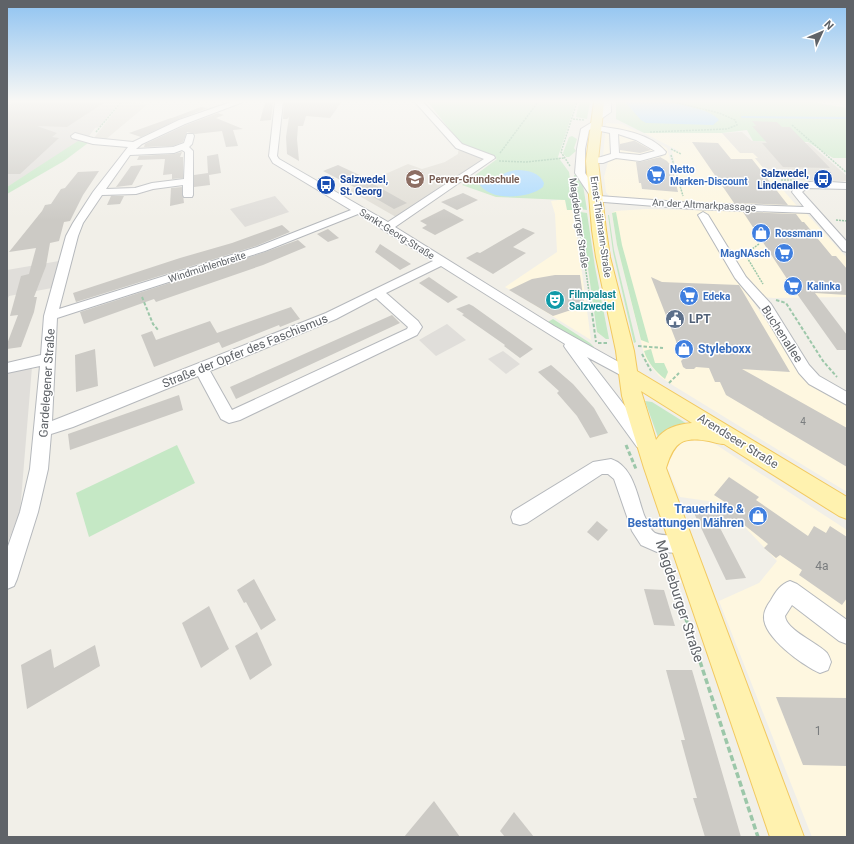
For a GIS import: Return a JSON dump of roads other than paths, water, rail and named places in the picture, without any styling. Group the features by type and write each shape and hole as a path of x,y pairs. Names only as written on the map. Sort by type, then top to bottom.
{"main road":[{"name":"Ernst-Thälmann-Straße","path":"593,141 592,161 595,197 604,257 628,374"},
{"name":"Arendseer Straße","path":"628,374 847,509"},
{"name":"Magdeburger Straße","path":"628,374 647,464 671,544 787,837"},
{"path":"647,464 672,437 680,433 697,431 739,442"}],"street":[{"path":"99,141 131,148 174,150 183,147 188,144 189,141"},
{"name":"Gardelegener Straße","path":"7,579 29,512 39,469 51,316 72,236 78,223 98,192 131,148 143,141"},
{"name":"Sankt-Georg-Straße","path":"275,141 273,156 275,160 388,227 568,341 628,374"},
{"path":"388,227 491,158 460,146 456,141"},
{"path":"583,141 580,173 595,197"},
{"path":"614,141 615,155"},
{"path":"592,161 603,160 615,155 640,158 662,152 647,141"},
{"path":"183,147 189,151 188,195"},
{"path":"98,192 136,191 160,185 173,185 188,181"},
{"path":"847,186 805,185 799,188 798,192 847,249"},
{"name":"An der Altmarkpassage","path":"595,197 696,211 812,210"},
{"name":"Windmühlenbreite","path":"51,316 261,250 359,210"},
{"name":"Buchenallee","path":"696,211 751,292 766,307 804,369 814,380 847,399"},
{"name":"Straße der Opfer des Faschismus","path":"43,430 67,423 331,316 441,261"},
{"path":"201,369 227,415 229,417 234,416 412,332 415,327 413,324 378,293"},
{"name":"Sankt-Georg-Straße","path":"568,341 647,464"},
{"path":"7,368 48,359"},
{"path":"520,517 599,467 611,466 621,476 642,531 648,539 671,544"},
{"path":"820,662 783,633 774,621 774,615 790,591 847,633"}],"water":[{"path":"518,170 530,171 537,174 544,183 543,187 537,191 519,196 499,196 490,193 478,182 493,181 507,172"}],"place":[{"name":"Netto Marken-Discount","path":"656,175"},
{"name":"Perver-Grundschule","path":"415,179"},
{"name":"Salzwedel, Lindenallee","path":"823,179"},
{"name":"Salzwedel, St. Georg","path":"326,185"},
{"name":"Rossmann","path":"761,233"},
{"name":"MagNAsch","path":"784,253"},
{"name":"Kalinka","path":"793,286"},
{"name":"Edeka","path":"689,296"},
{"name":"Filmpalast Salzwedel","path":"555,300"},
{"name":"LPT","path":"675,319"},
{"name":"Styleboxx","path":"684,349"},
{"name":"Trauerhilfe & Bestattungen Mähren","path":"758,516"}]}
